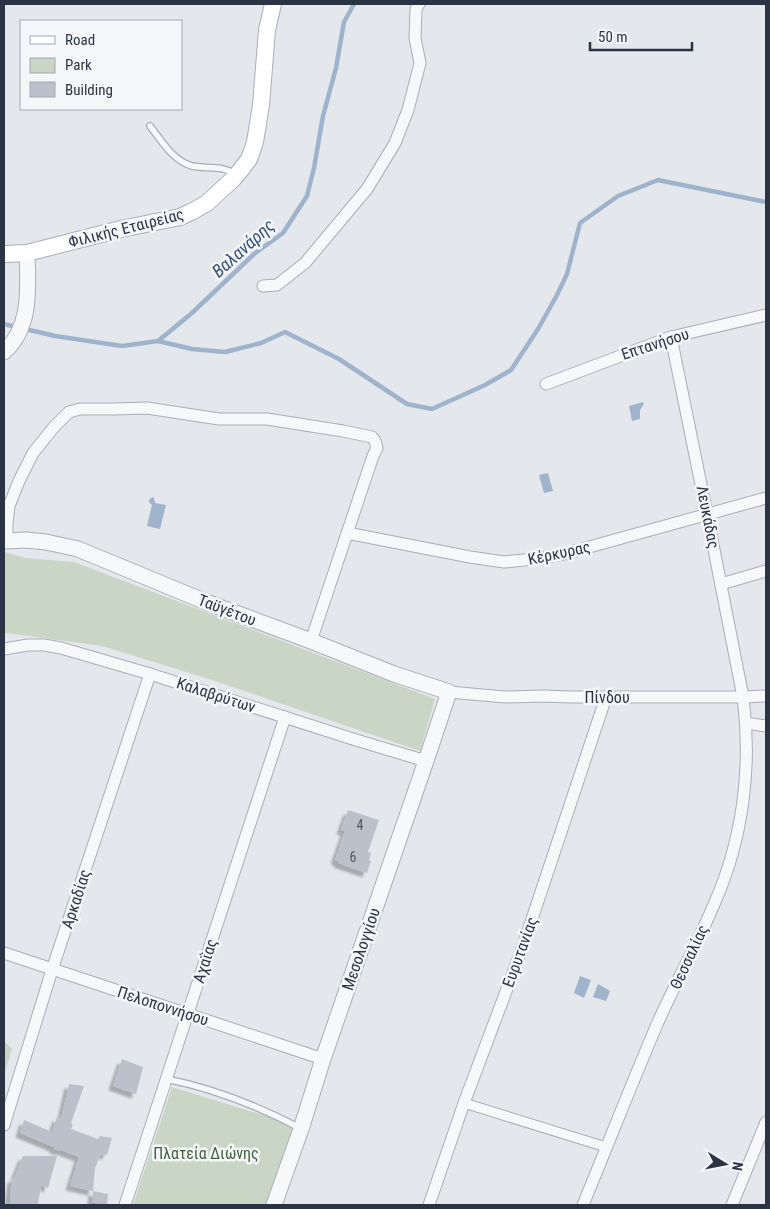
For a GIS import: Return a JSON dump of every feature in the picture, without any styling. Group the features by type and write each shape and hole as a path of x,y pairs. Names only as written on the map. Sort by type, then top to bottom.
{"main road":[{"name":"Φιλικής Εταιρείας","path":"4,254 27,253 121,229 180,217 207,203 237,175 252,151 257,134 261,105 267,30 272,4"}],"street":[{"path":"262,286 277,285 305,263 367,189 395,143 408,110 420,63 415,38 416,9 419,4"},
{"path":"4,352 9,348 23,325 27,293 27,253"},
{"name":"Επτανήσου","path":"546,384 671,337 766,315"},
{"name":"Λευκάδας","path":"671,337 708,514 743,697"},
{"path":"5,541 9,506 18,481 33,453 68,412 80,408 114,410 147,408 220,419 267,419 372,437 376,448 311,641"},
{"name":"Κέρκυρας","path":"347,533 470,557 504,562 516,561 564,554 766,498"},
{"name":"Ταϋγέτου","path":"5,541 26,540 46,542 78,549 206,602 394,674 448,692"},
{"path":"721,584 766,570"},
{"name":"Καλαβρύτων","path":"4,649 28,645 61,648 150,674 426,762"},
{"name":"Αρκαδίας","path":"4,1125 52,970 150,674"},
{"name":"Πίνδου","path":"448,692 505,697 766,696"},
{"name":"Μεσολογγίου","path":"274,1205 302,1129 323,1059 426,762 448,692"},
{"name":"Ευρυτανίας","path":"429,1205 464,1103 522,949 606,697"},
{"name":"Θεσσαλίας","path":"584,1205 606,1147 659,1021 715,902 726,874 738,834 744,793 747,753 743,697"},
{"name":"Αχαΐας","path":"125,1205 285,717"},
{"path":"746,723 766,726"},
{"name":"Πελοποννήσου","path":"4,953 323,1059"},
{"path":"464,1103 606,1147"},
{"path":"732,1205 766,1122"}],"lane":[{"path":"150,126 181,161 193,166 227,170 237,175"},
{"path":"166,1079 188,1083 244,1102 302,1129"}],"green space":[{"path":"4,552 25,558 74,562 435,699 420,751 212,680 102,646 4,634"},
{"path":"4,1041 12,1049 4,1075"},
{"name":"Πλατεία Διώνης","path":"172,1087 295,1125 267,1205 133,1205"}],"water":[{"path":"643,402 644,404 640,410 640,419 632,421 629,406"},
{"path":"548,473 553,491 544,493 539,475"},
{"path":"152,497 155,503 166,505 160,529 147,526 152,505 149,500"},
{"path":"580,976 591,980 584,998 574,993"},
{"path":"598,984 610,991 606,1001 593,997"}],"building":[{"path":"348,810 379,820 368,852 371,853 369,860 371,861 367,873 338,863 339,861 335,860 345,831 341,830"},
{"path":"122,1059 143,1067 136,1094 113,1086"},
{"path":"69,1084 84,1086 71,1123 73,1125 71,1129 98,1139 100,1136 112,1138 107,1155 101,1154 95,1168 93,1191 70,1186 79,1157 54,1149 54,1147 20,1133 24,1120 52,1132 57,1117 61,1119"},
{"path":"23,1156 57,1156 48,1188 41,1185 38,1205 10,1205 12,1178 14,1179"},
{"path":"93,1191 108,1194 107,1205 92,1202"}],"waterway":[{"name":"Βαλανάρης","path":"4,324 55,336 122,346 158,341 192,313 254,254 283,233 307,196 323,116 336,68 344,22 354,4"},
{"path":"158,341 192,349 225,352 261,343 285,332 339,359 407,404 432,409 485,385 511,370 538,329 567,274 580,223 618,196 658,180 766,202"}]}
